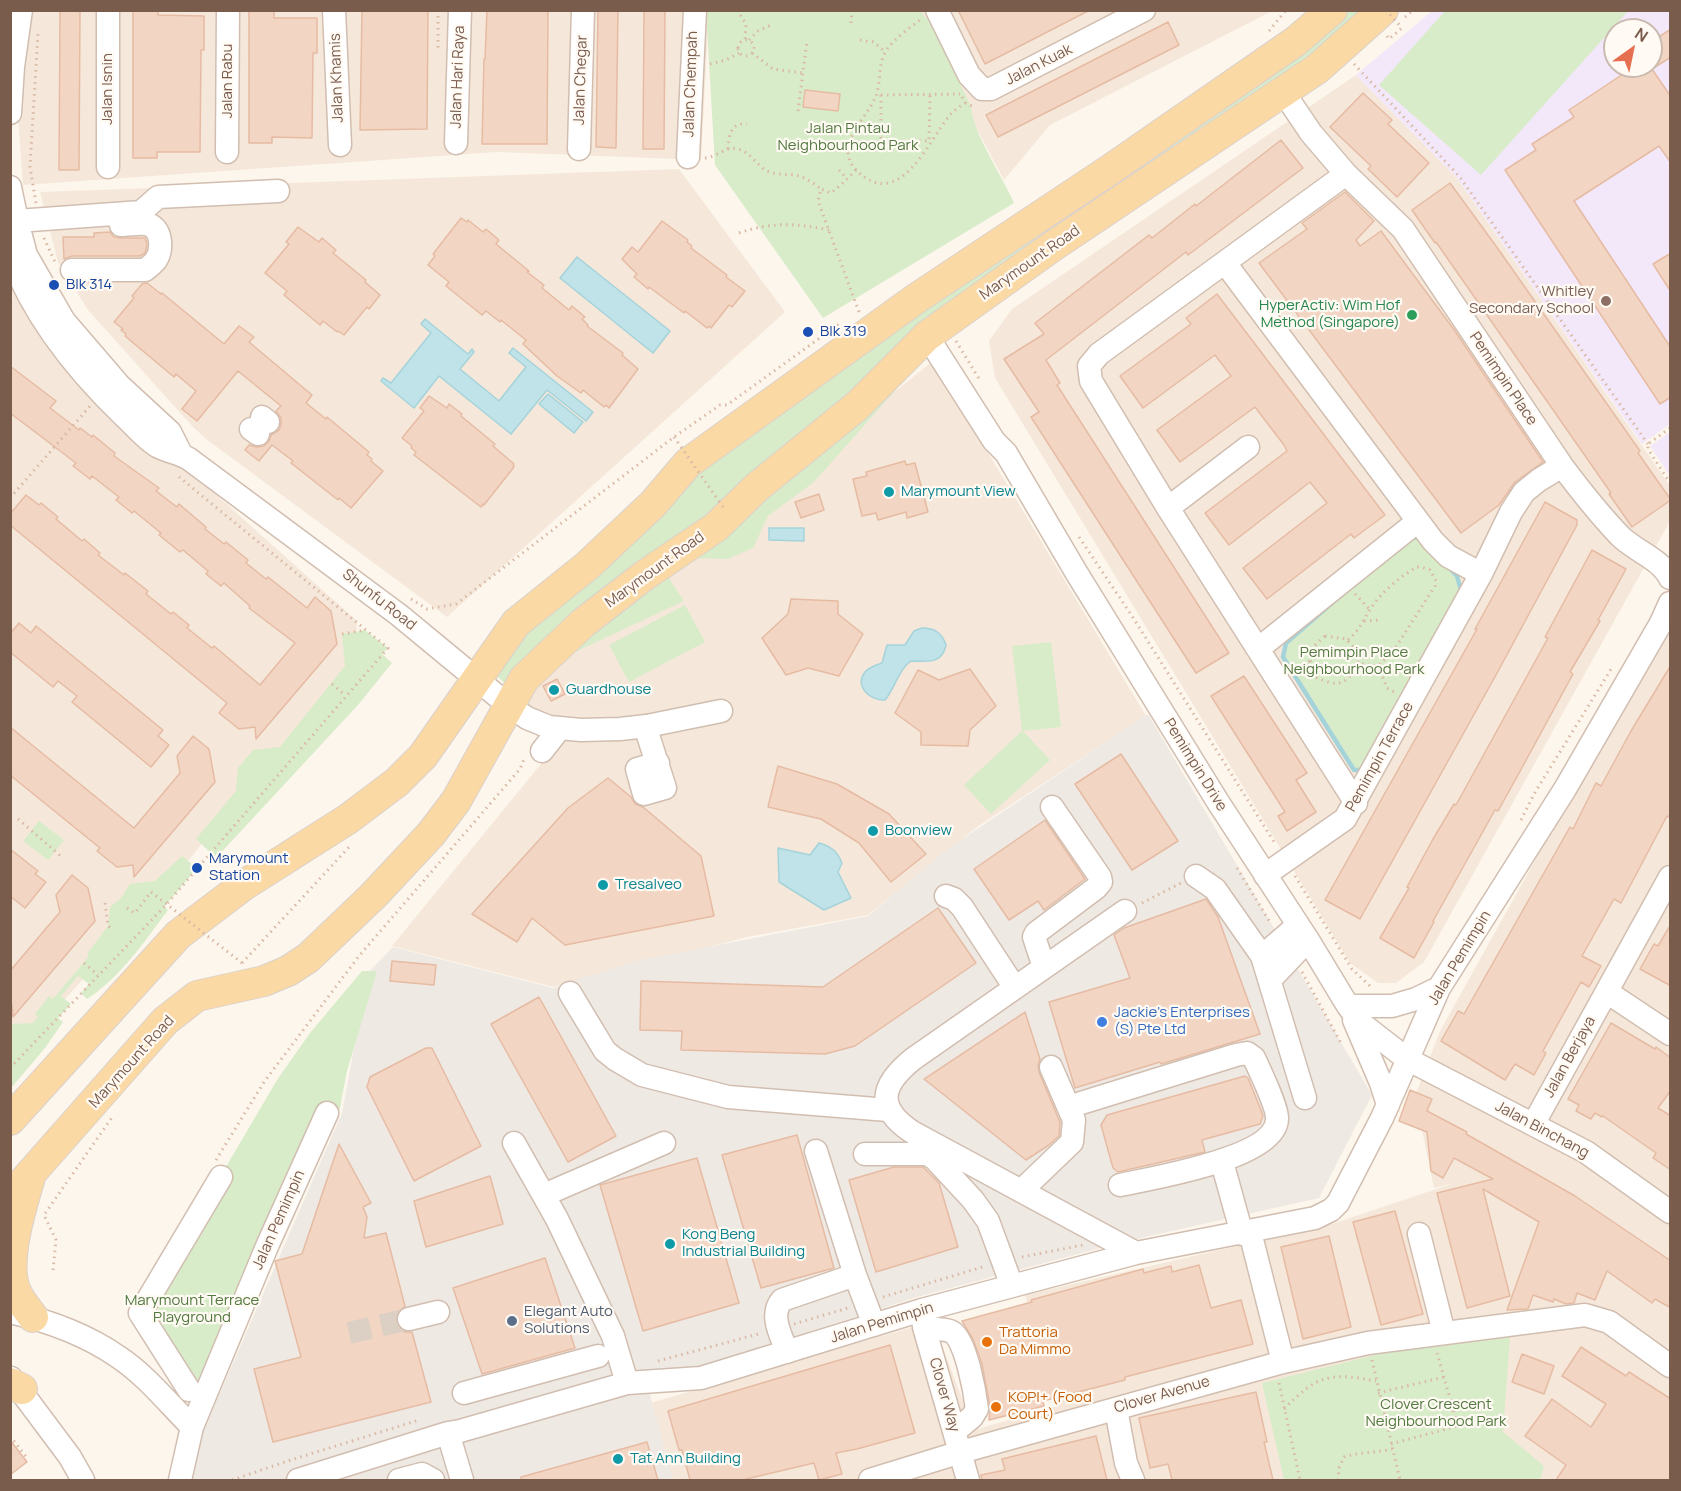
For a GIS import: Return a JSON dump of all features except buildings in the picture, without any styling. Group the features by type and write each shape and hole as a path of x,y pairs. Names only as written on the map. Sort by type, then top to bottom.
{"main road":[{"path":"10,1120 178,935 244,885 348,819 410,770 423,756 516,623 586,566 653,504 688,463 918,298 1112,169 1296,41 1332,10"},
{"name":"Marymount Road","path":"10,1197 165,1022 197,996 264,981 288,971 308,958 373,896 431,834 456,801 524,679 583,622 645,575 716,527 757,487 857,406 932,333 1053,246 1389,21"},
{"path":"10,1103 49,1077"},
{"path":"22,1315 13,1274 16,1226 31,1174"}],"street":[{"path":"10,113 13,57 21,10"},
{"name":"Jalan Isnin","path":"108,10 108,167"},
{"name":"Jalan Rabu","path":"227,152 228,10"},
{"name":"Jalan Khamis","path":"334,10 340,145"},
{"name":"Jalan Hari Raya","path":"456,143 460,10"},
{"name":"Jalan Chegar","path":"579,149 583,10"},
{"name":"Jalan Chempah","path":"688,157 695,10"},
{"name":"Jalan Kuak","path":"982,89 991,89 1004,84 1144,10"},
{"path":"937,11 969,75 982,89"},
{"name":"Pemimpin Place","path":"1284,93 1311,133 1346,174 1403,230 1562,466 1587,498 1622,538 1670,577"},
{"path":"1346,174 1099,354 1089,366 1091,381 1168,508 1356,803"},
{"path":"21,211 141,212 158,197 278,191"},
{"path":"21,211 69,228 146,224 152,226 160,235 155,263 145,270 65,271"},
{"name":"Shunfu Road","path":"21,211 26,255 64,321 119,385 170,432 181,454"},
{"name":"Shunfu Road","path":"10,253 30,296 52,332 82,373 159,447 181,454 399,615 527,718 549,727 620,729 721,711"},
{"path":"1225,263 1432,542 1448,556 1481,574"},
{"name":"Pemimpin Drive","path":"932,333 1001,444 1082,582 1348,1006 1362,1024 1407,1059"},
{"path":"1168,508 1248,447"},
{"name":"Pemimpin Terrace","path":"1265,875 1346,819 1524,492 1562,466"},
{"path":"1258,648 1418,521"},
{"name":"Jalan Pemimpin","path":"298,1480 448,1433 627,1383 701,1378 874,1325 923,1318 1012,1286 1136,1253 1315,1218 1331,1210 1343,1194 1388,1105 1439,988 1565,789 1671,603"},
{"path":"645,726 665,788"},
{"path":"535,749 571,729"},
{"path":"1044,967 1034,937 1036,933 1101,882 1100,877 1052,807"},
{"path":"1196,876 1215,889 1262,956 1271,979 1305,1098"},
{"name":"Jalan Berjaya","path":"1534,1123 1671,877"},
{"path":"946,896 954,899 962,907 1014,988"},
{"path":"1125,911 903,1067 893,1079 886,1098 888,1110 912,1132 1136,1253"},
{"path":"1262,956 1303,933"},
{"path":"1271,979 1303,933"},
{"path":"1388,1105 1348,1006 1392,1006 1416,999 1439,988"},
{"path":"1607,992 1671,1034"},
{"path":"570,993 605,1051 642,1075 728,1097 888,1110"},
{"path":"1081,1103 1185,1072 1223,1058 1247,1053 1254,1058 1278,1116 1276,1129 1269,1137 1222,1162 1120,1185"},
{"name":"Jalan Binchang","path":"1407,1059 1586,1152 1671,1212"},
{"path":"1021,1191 1072,1142 1074,1120 1051,1067"},
{"name":"Jalan Pemimpin","path":"180,1480 192,1427 272,1235 327,1113"},
{"path":"514,1143 544,1194 613,1336 627,1383"},
{"path":"544,1194 664,1143"},
{"path":"816,1151 855,1275 874,1325"},
{"path":"865,1154 927,1154 935,1159 988,1221 1012,1286"},
{"path":"1222,1162 1246,1233 1278,1363"},
{"path":"189,1390 140,1313 218,1169"},
{"path":"1419,1234 1438,1333"},
{"path":"787,1352 775,1314 782,1300 855,1275"},
{"path":"409,1319 438,1312"},
{"path":"22,1315 64,1327 118,1357 159,1393 192,1427"},
{"name":"Clover Avenue","path":"870,1480 958,1442 1116,1408 1278,1363 1368,1343 1438,1333 1585,1315 1601,1318 1617,1326 1671,1366"},
{"path":"923,1318 953,1332 964,1353 977,1409 958,1442"},
{"name":"Clover Way","path":"923,1318 968,1480"},
{"path":"464,1393 598,1356"},
{"path":"14,1383 70,1457 83,1480"},
{"path":"1116,1408 1126,1463 1133,1480"},
{"path":"448,1433 462,1480"},
{"path":"399,1480 422,1474 433,1480"}],"path":[{"path":"692,64 714,63 739,53 747,56 752,53 754,46 747,40 746,24 737,10"},
{"path":"851,23 852,10"},
{"path":"930,95 929,141 881,141 879,72 886,52 922,18 937,11"},
{"path":"739,53 738,44 771,25"},
{"path":"38,33 30,167 21,211 44,239 65,271"},
{"path":"860,40 873,42 886,52"},
{"path":"798,111 807,41"},
{"path":"752,53 773,69 803,73"},
{"path":"1352,62 1459,176 1648,444 1648,449 1671,483"},
{"path":"879,95 847,146 849,160 856,170 871,181 883,183 891,182 911,170 929,148 949,116 982,89"},
{"path":"879,95 960,93"},
{"path":"728,149 729,136 734,127 740,123 747,124"},
{"path":"688,157 711,157 728,149 743,151 759,166 772,173 802,177 821,189 831,192 856,170"},
{"path":"839,170 847,179"},
{"path":"821,189 818,201 859,312"},
{"path":"739,233 759,226 778,225 799,225 829,230"},
{"path":"10,498 101,393"},
{"path":"403,594 427,609 456,604 674,437 720,405"},
{"path":"1648,444 1671,428"},
{"path":"674,437 723,507"},
{"path":"1348,640 1356,633 1382,595 1412,570 1421,567 1430,570 1436,581 1432,592 1394,650 1378,666"},
{"path":"11,1068 164,907 388,648 315,589"},
{"path":"1360,599 1370,610"},
{"path":"1364,621 1382,620"},
{"path":"342,634 365,630"},
{"path":"1325,636 1348,640 1358,652 1358,668 1344,682 1331,684 1315,677 1310,661 1313,646 1325,636"},
{"path":"1301,666 1310,661"},
{"path":"1358,663 1378,666"},
{"path":"1378,666 1386,688 1412,700"},
{"path":"332,684 345,695"},
{"path":"218,1169 264,1082 359,956 535,749"},
{"path":"18,819 63,858"},
{"path":"1125,911 1196,876"},
{"path":"127,908 135,914 151,892 242,963"},
{"path":"105,903 108,926 111,928"},
{"path":"84,963 98,975"},
{"path":"53,1270 56,1240 44,1215 114,1115"},
{"path":"656,1361 779,1329 1003,1261 1110,1239"},
{"path":"1438,1333 1444,1377 1458,1426"},
{"path":"1368,1343 1400,1480"},
{"path":"1278,1363 1284,1409 1300,1480"},
{"path":"1284,1409 1303,1390 1327,1377 1352,1376 1376,1381"},
{"path":"1378,1393 1444,1377"},
{"path":"232,1480 423,1419"},
{"path":"1391,1444 1465,1424"},
{"path":"10,1436 27,1458"},
{"path":"1338,1480 1339,1468 1344,1457 1392,1449"}],"shaded area":[{"path":"25,11 709,11 701,160 497,152 23,185 18,117"},
{"path":"914,11 1272,11 1050,125 1004,180"},
{"name":"Whitley Secondary School","path":"1432,11 1670,11 1670,424 1642,444 1457,178 1356,75"},
{"path":"1356,75 1457,178 1670,486 1670,521 1424,962 1396,983 1378,983 1350,963 995,378 989,341 1012,309"},
{"path":"679,169 785,312 447,617 206,439 192,426 88,310 58,262 40,192"},
{"path":"10,224 103,393 357,621 354,676 263,767 173,880 28,1040 10,1034"},
{"path":"933,361 1146,716 977,827 868,915 747,937 554,987 392,946 559,742 499,688 695,552"},
{"path":"1670,432 1670,476 1650,446"},
{"path":"1670,618 1670,1480 669,1480 647,1404 948,1317 938,1335 974,1430 1057,1406 1025,1295 1332,1224 1454,1183 1434,1188 1415,1096 1440,1031"},
{"path":"1148,714 1372,1095 1319,1198 1123,1242 917,1297 647,1383 673,1480 182,1480 342,1113 368,973 393,947 553,988 635,961 868,916 949,848"}],"green space":[{"path":"1445,10 1628,11 1622,18 1603,18 1603,39 1481,175 1379,85"},
{"name":"Jalan Pintau Neighbourhood Park","path":"706,11 920,11 934,27 971,107 977,130 1014,203 823,318 715,165"},
{"path":"1332,11 1383,11 927,336 908,376 814,482 768,516 753,548 728,559 685,558 666,574 684,601 505,684 486,664 653,504"},
{"name":"Pemimpin Place Neighbourhood Park","path":"1408,537 1420,538 1457,576 1461,590 1361,770 1354,770 1283,657 1286,643"},
{"path":"685,605 705,642 629,682 609,645"},
{"path":"365,630 388,648 382,654 392,663 358,705 216,858 196,839 236,791 238,768 253,750 280,747 345,666 342,634"},
{"path":"1051,642 1061,727 1023,731 1050,760 991,814 964,785 1022,731 1012,646"},
{"path":"39,821 64,840 48,860 23,841"},
{"path":"182,856 197,868 164,907 168,910 121,970 87,999 81,993 89,984 78,976 61,996 71,1004 58,1018 63,1022 45,1048 11,1088 11,1024 33,1023 38,1017 35,1014 49,996 53,999 89,956 87,954 108,926 110,907 121,898 130,884 155,881"},
{"name":"Marymount Terrace Playground","path":"362,971 377,971 347,1071 339,1113 320,1106 202,1402 140,1313 277,1080 310,1033"},
{"name":"Clover Crescent Neighbourhood Park","path":"1510,1337 1503,1432 1544,1466 1540,1480 1284,1480 1262,1383 1383,1353"}],"water":[{"path":"577,257 670,331 653,353 560,278"},
{"path":"425,319 468,354 472,349 474,352 460,369 499,401 526,367 509,353 513,348 593,412 586,421 547,390 511,434 439,376 414,408 381,381 383,378 391,383 431,333 421,324"},
{"path":"548,394 583,422 574,433 539,404"},
{"path":"769,528 804,528 804,541 769,540"},
{"path":"922,628 934,630 942,637 946,645 941,656 933,660 911,661 907,664 885,700 870,696 863,688 862,678 865,672 882,663 887,645 905,645 914,631"},
{"path":"819,843 831,848 838,855 842,863 838,872 851,898 824,910 779,882 778,848 810,855"}],"waterway":[{"path":"1408,537 1420,538 1457,576 1461,590 1361,770 1354,770 1283,657 1286,643 1408,537"}],"tunnel":[{"path":"349,1333 409,1319"}],"place":[{"name":"Blk 314","path":"54,285"},
{"name":"Whitley Secondary School","path":"1606,301"},
{"name":"HyperActiv: Wim Hof Method (Singapore)","path":"1412,315"},
{"name":"Blk 319","path":"808,332"},
{"name":"Marymount View","path":"889,492"},
{"name":"Guardhouse","path":"554,690"},
{"name":"Boonview","path":"873,831"},
{"name":"Marymount Station","path":"197,868"},
{"name":"Tresalveo","path":"603,885"},
{"name":"Jackie's Enterprises (S) Pte Ltd","path":"1102,1022"},
{"name":"Kong Beng Industrial Building","path":"670,1244"},
{"name":"Elegant Auto Solutions","path":"512,1321"},
{"name":"Trattoria Da Mimmo","path":"987,1342"},
{"name":"KOPI+ (Food Court)","path":"996,1407"},
{"name":"Tat Ann Building","path":"618,1459"}]}
